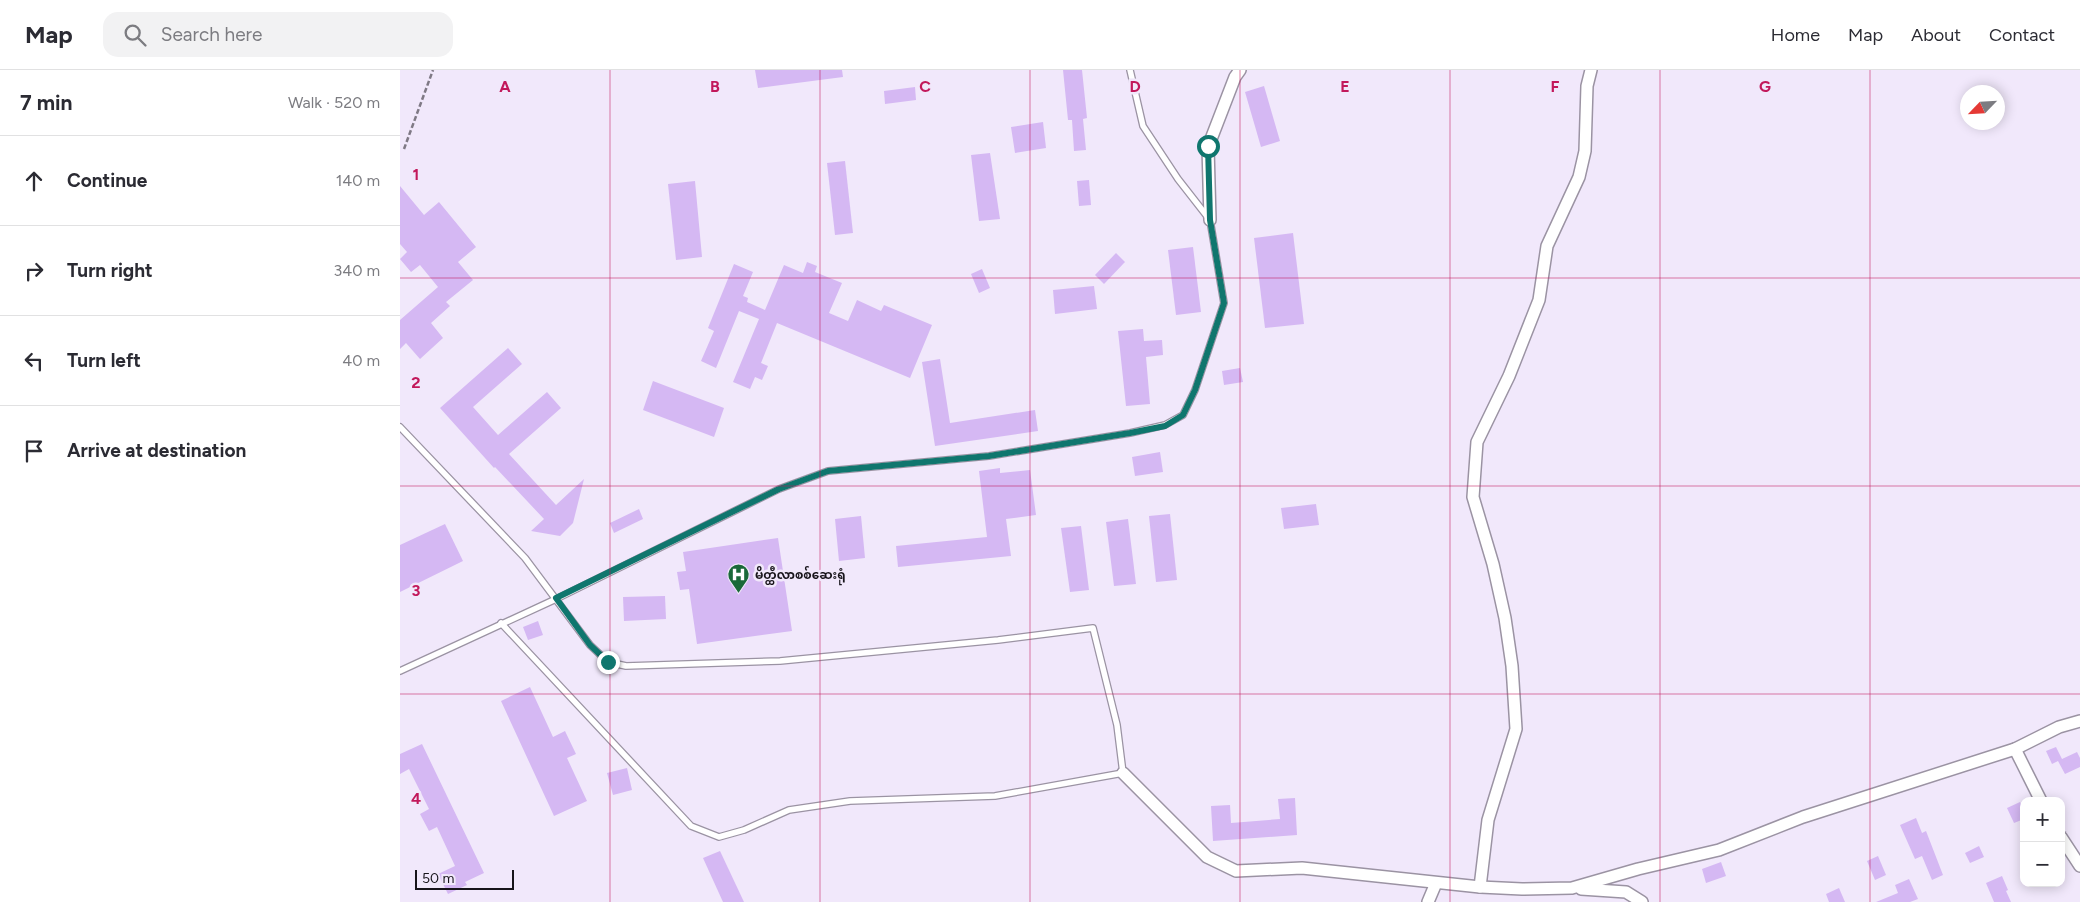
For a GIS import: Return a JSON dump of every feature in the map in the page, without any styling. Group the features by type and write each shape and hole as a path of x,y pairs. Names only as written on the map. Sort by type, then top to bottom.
{"street":[{"path":"1210,220 1208,146 1235,77 1240,70"},
{"path":"1480,887 1488,820 1516,729 1512,666 1506,618 1493,564 1473,497 1477,442 1509,376 1539,300 1547,246 1579,177 1584,151 1587,86 1591,70"},
{"path":"1572,888 1638,868 1719,850 1803,817 2015,748 2059,728 2080,721"},
{"path":"2015,748 2039,797"},
{"path":"1123,774 1207,857 1236,870 1302,868 1480,887 1522,889 1572,888 1626,892 1642,902"},
{"path":"2064,842 2080,866"},
{"path":"1428,902 1436,883"}],"lane":[{"path":"400,670 556,598 779,489 828,471 989,456 1165,426 1183,415 1195,390 1224,303 1210,220 1178,179 1143,126 1130,70"},
{"path":"400,427 525,558 590,645 608,662 626,666 780,661 998,640 1093,628 1117,725 1123,774 994,796 850,801 789,810 744,830 719,837 691,826 501,623"}],"path":[{"path":"404,149 433,70"}],"building":[{"path":"755,70 842,70 843,77 758,88"},
{"path":"1063,70 1082,70 1087,118 1083,119 1086,150 1074,151 1072,120 1068,120"},
{"path":"1264,86 1280,141 1261,147 1245,92"},
{"path":"915,87 916,100 885,104 884,91"},
{"path":"1043,122 1046,148 1015,153 1011,127"},
{"path":"990,153 1000,219 979,221 971,155"},
{"path":"845,161 853,233 835,235 827,163"},
{"path":"1089,180 1091,205 1079,206 1077,181"},
{"path":"695,181 702,257 676,260 668,184"},
{"path":"400,186 424,215 439,202 476,247 458,262 473,280 446,302 450,306 431,323 443,338 420,359 406,343 400,349 400,320 438,287 420,265 411,272 400,259 407,252 400,244"},
{"path":"1293,233 1304,324 1265,328 1254,238"},
{"path":"1193,247 1201,312 1176,315 1168,250"},
{"path":"1116,253 1125,262 1104,284 1095,275"},
{"path":"807,262 817,266 815,272 842,283 829,313 848,321 857,300 881,311 884,305 932,325 910,378 777,323 761,363 768,366 762,380 755,377 750,389 733,382 759,319 739,311 716,368 701,361 714,331 708,328 734,264 753,272 743,296 748,298 747,302 765,310 784,265 803,273"},
{"path":"982,269 990,288 979,293 971,274"},
{"path":"1094,286 1097,309 1055,314 1053,290"},
{"path":"1143,329 1144,341 1162,340 1163,355 1146,357 1150,404 1126,406 1118,331"},
{"path":"508,348 522,364 473,407 498,435 547,392 561,408 509,454 556,505 584,479 573,523 560,536 531,531 544,519 494,468 440,408"},
{"path":"940,359 950,423 1035,410 1038,431 935,446 922,362"},
{"path":"1240,368 1243,382 1224,385 1222,371"},
{"path":"653,381 724,408 714,437 643,410"},
{"path":"1160,452 1163,472 1135,476 1132,457"},
{"path":"1000,468 1000,473 1030,470 1036,515 1006,519 1011,556 898,567 896,546 987,537 979,471"},
{"path":"1316,504 1319,525 1284,529 1281,508"},
{"path":"639,509 643,519 614,533 610,523"},
{"path":"1170,514 1177,580 1156,582 1149,516"},
{"path":"861,516 865,558 839,561 835,519"},
{"path":"1128,519 1136,584 1114,586 1106,522"},
{"path":"445,524 463,561 400,592 400,545"},
{"path":"1081,526 1089,590 1070,592 1061,528"},
{"path":"778,538 792,631 697,644 689,589 680,590 677,572 686,571 683,552"},
{"path":"665,596 666,619 624,621 623,597"},
{"path":"538,621 543,635 528,640 523,627"},
{"path":"530,687 553,737 565,731 576,754 567,758 587,801 554,816 501,701"},
{"path":"422,744 484,873 465,882 467,885 448,894 438,874 455,866 437,827 429,831 420,814 429,809 409,769 400,774 400,754"},
{"path":"2056,747 2062,759 2077,752 2080,758 2080,767 2065,774 2058,761 2052,764 2046,751"},
{"path":"627,768 632,790 613,795 607,773"},
{"path":"1295,798 1297,835 1213,841 1211,806 1230,805 1231,823 1280,819 1278,799"},
{"path":"2020,802 2020,821 2014,823 2007,808"},
{"path":"1916,818 1922,833 1926,831 1943,875 1932,880 1922,856 1915,859 1900,825"},
{"path":"1979,846 1984,857 1970,863 1965,853"},
{"path":"720,851 744,902 723,902 703,858"},
{"path":"1878,856 1886,875 1875,880 1867,861"},
{"path":"1721,862 1726,876 1706,883 1702,869"},
{"path":"2002,876 2011,902 1994,902 1986,883"},
{"path":"1909,879 1918,899 1910,902 1876,902 1898,893 1895,885"},
{"path":"1839,888 1845,902 1829,902 1826,894"}],"place":[{"name":"မိတ္ထီလာစစ်ဆေးရုံ","path":"739,594"}],"route":[{"path":"608,662 590,645 556,598 779,489 828,471 989,456 1165,426 1183,415 1195,390 1224,303 1210,220 1208,146"}]}
